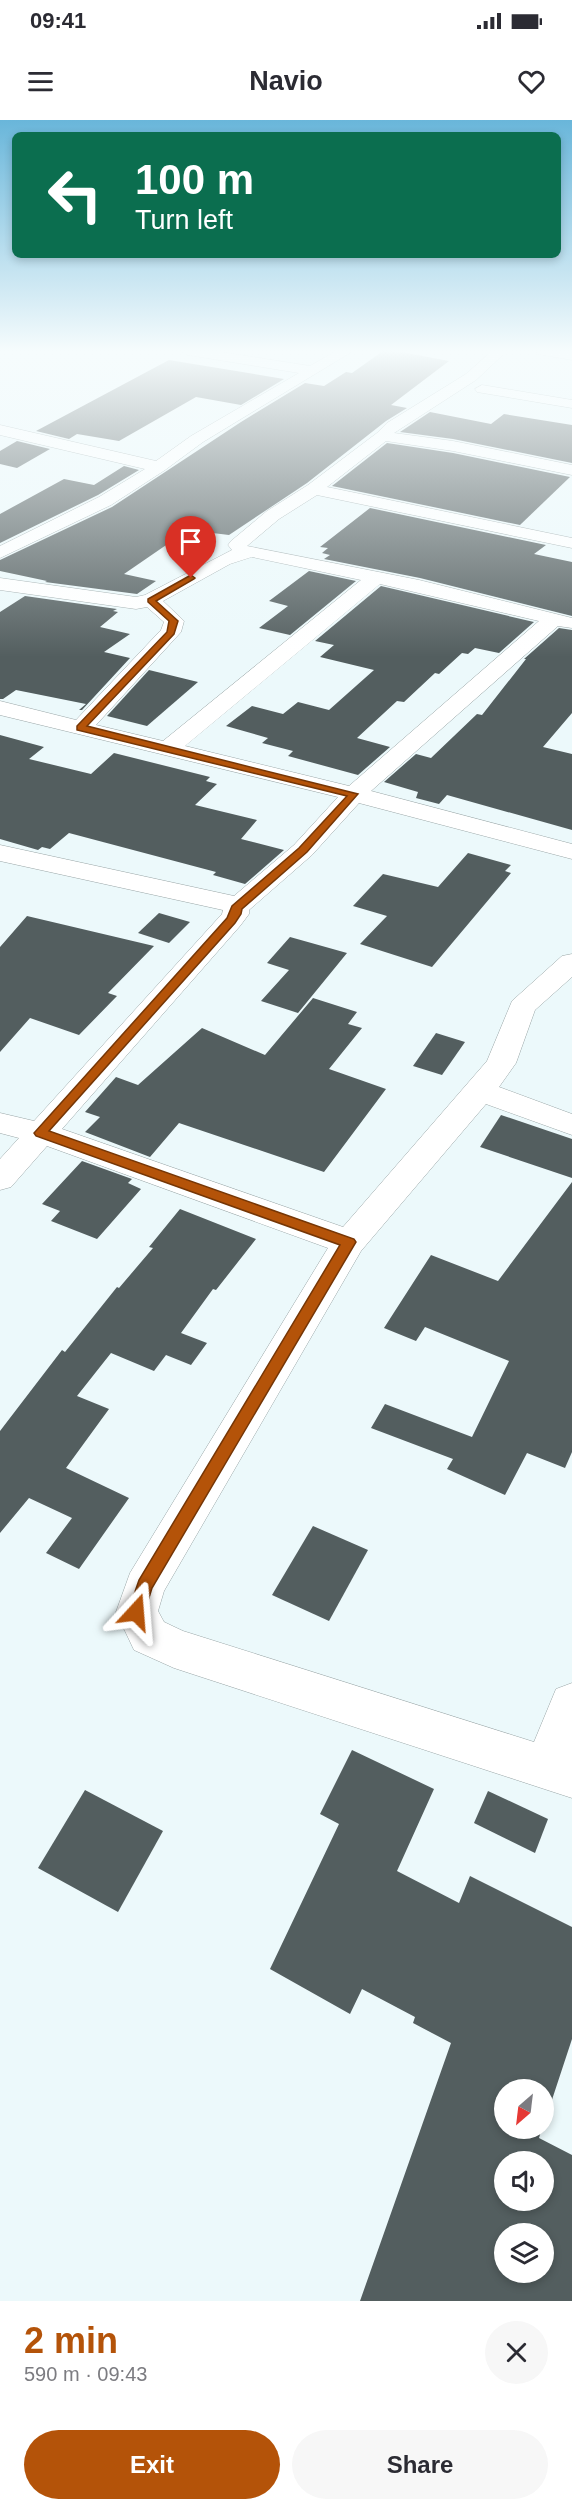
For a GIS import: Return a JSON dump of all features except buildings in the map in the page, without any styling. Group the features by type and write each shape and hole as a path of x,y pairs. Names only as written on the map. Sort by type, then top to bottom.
{"street":[{"path":"98,453 159,467"},
{"path":"0,553 105,501 180,453"},
{"path":"244,553 237,545 273,515 314,489 361,453"},
{"path":"487,453 572,470"},
{"path":"314,489 572,543"},
{"path":"0,584 126,602 151,600 223,560 244,553 264,554 479,599 563,621"},
{"path":"165,750 375,578"},
{"path":"80,728 171,632 174,621 151,600"},
{"path":"236,908 303,850 354,794 563,621"},
{"path":"0,708 165,750 354,794 572,852"},
{"path":"0,853 213,898 232,904 236,908 236,914 231,920 0,1179"},
{"path":"572,962 522,1007 501,1063 349,1242 145,1586 136,1612 148,1636 174,1648 560,1771 572,1704"},
{"path":"480,1090 572,1125"},
{"path":"0,1123 40,1133 349,1242"}],"route":[{"path":"136,1612 145,1586 349,1242 40,1133 231,920 236,914 236,908 303,850 354,794 80,728 132,676 171,632 174,621 151,600 191,578"}]}
